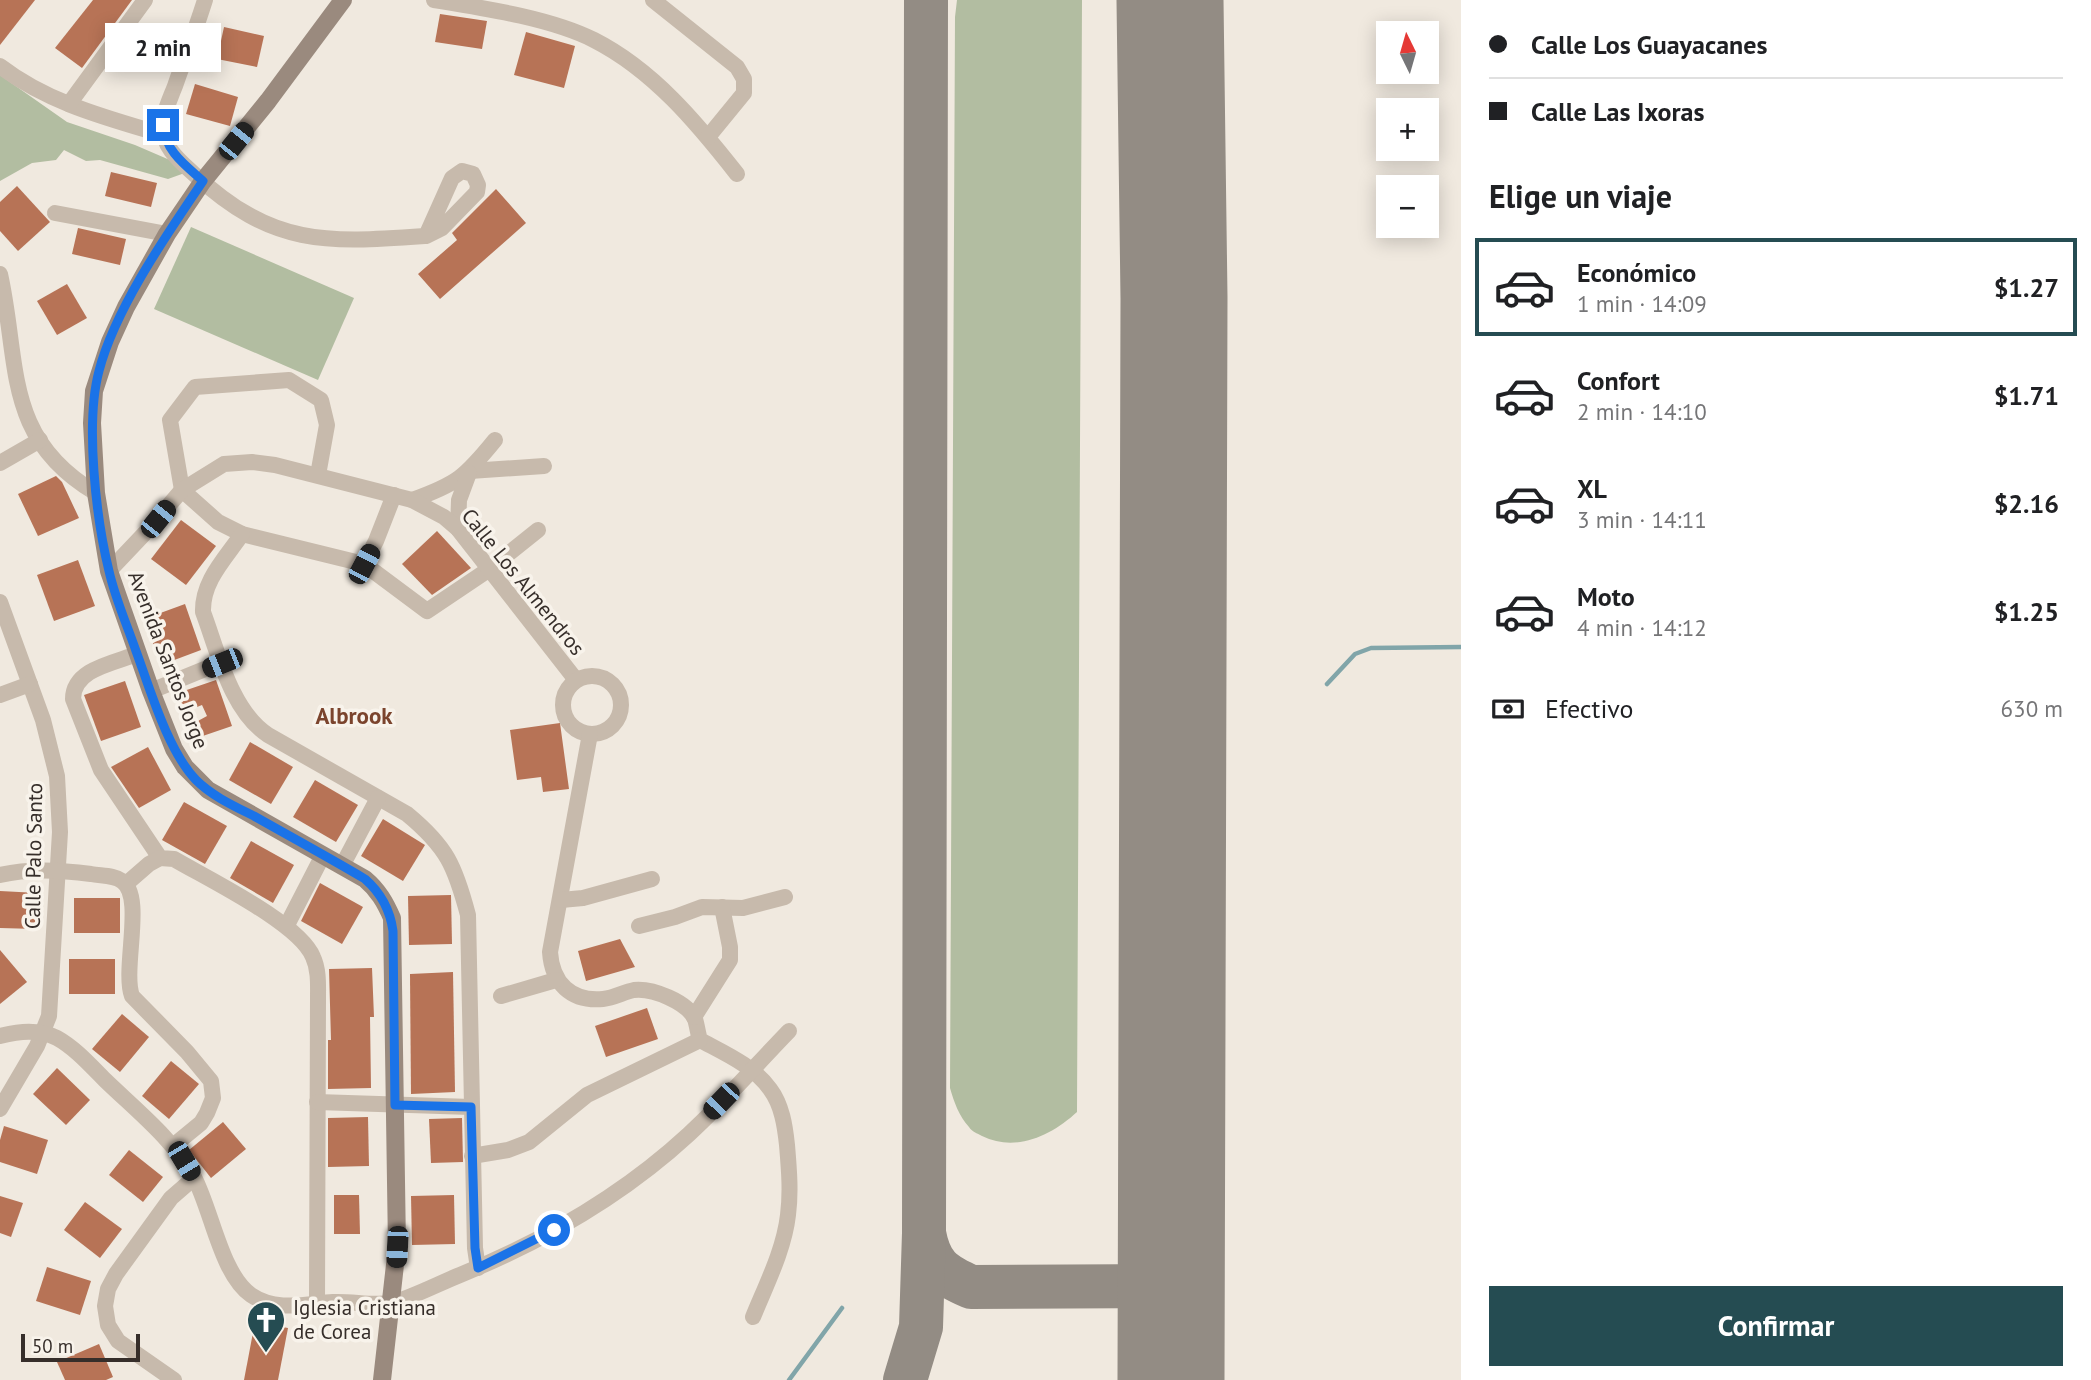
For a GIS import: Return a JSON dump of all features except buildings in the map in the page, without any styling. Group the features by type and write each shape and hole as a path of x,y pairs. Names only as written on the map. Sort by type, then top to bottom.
{"main road":[{"name":"Avenida Santos Jorge","path":"343,0 276,91 203,181 167,234 126,307 100,368 94,391 93,423 96,493 109,571 137,654 174,749 197,781 225,800 365,879 376,888 391,918 397,1247 382,1380"}],"street":[{"path":"69,104 145,0"},
{"path":"205,0 164,114 164,135 174,154 224,201 254,219 300,236 350,241 426,236"},
{"path":"433,0 461,2 551,24 593,40 660,87 708,137 737,174"},
{"path":"653,0 737,67 744,79 744,93 708,137"},
{"path":"0,66 40,93 104,118 164,135"},
{"path":"55,213 167,234"},
{"path":"0,274 17,386 25,413 40,440 75,480 96,493"},
{"path":"318,475 327,425 321,400 289,380 195,387 170,420 182,490 218,522 243,534 364,564 427,611 488,570 538,530"},
{"path":"0,463 40,440"},
{"path":"458,529 459,500 470,471 495,440"},
{"name":"Calle Los Almendros","path":"109,571 182,490 225,464 252,461 318,475 412,500 436,512 458,529 576,680"},
{"path":"412,500 445,487 470,471 544,466"},
{"path":"364,564 394,495"},
{"path":"243,534 208,583 203,597 203,612 241,709 256,727 407,814 426,830 445,852 458,877 468,915 472,1156 478,1268"},
{"name":"Calle Palo Santo","path":"0,602 48,735 57,776 60,818 49,1016 43,1033 0,1109"},
{"path":"137,654 82,676 75,686 73,699 101,770 160,858"},
{"path":"151,691 222,663"},
{"path":"595,676 605,678 613,684 621,702 621,712 609,729 590,734 573,728 563,712 564,695 576,680 595,676"},
{"path":"0,695 30,684"},
{"path":"590,734 550,952 556,980 572,992 592,999 611,998 636,990 655,991 671,998 694,1017 700,1040 751,1070 771,1089 785,1122 790,1183 788,1218 774,1265 753,1317"},
{"path":"342,866 378,798"},
{"path":"287,925 323,855"},
{"path":"126,884 160,858 174,859 287,925 308,946 316,967 318,999 317,1303"},
{"path":"0,875 58,871 114,877 126,884 132,899 128,980 132,996 204,1070 213,1088 212,1103 201,1122 173,1146"},
{"path":"561,900 583,898 652,880"},
{"path":"639,926 702,907 743,908 785,897"},
{"path":"694,1017 730,960 722,907"},
{"path":"501,996 556,980"},
{"path":"0,1035 18,1032 43,1033 57,1038 83,1058 173,1146 194,1178 208,1207 228,1267 240,1287 273,1305 288,1306 317,1303 391,1303 478,1268 554,1230 626,1185 691,1133 789,1031"},
{"path":"472,1156 508,1150 529,1142 587,1095 700,1040"},
{"path":"317,1102 471,1107"},
{"path":"174,1380 118,1341 108,1325 105,1306 108,1289 116,1274 171,1198 194,1178"}],"green space":[{"path":"957,0 1082,0 1077,1112 1045,1134 1008,1143 995,1141 972,1130 960,1114 950,1088"},
{"path":"0,75 67,122 135,145 193,170 168,179 100,160 86,161 64,150 56,160 32,163 0,181"},
{"path":"191,227 354,298 318,380 154,309"}],"waterway":[{"path":"1327,684 1355,654 1371,648 1461,647"},
{"path":"789,1380 842,1308"}],"taxiway":[{"path":"905,1380 921,1327 924,1233 926,0"},
{"path":"924,1233 930,1254 939,1268 971,1287 1171,1286"}],"runway":[{"path":"1170,0 1174,298 1171,1380"}],"place":[{"name":"Iglesia Cristiana de Corea","path":"266,1354"}],"district":[{"name":"Albrook","path":"354,716"}],"route":[{"path":"163,125 164,135 174,154 203,181 167,234 126,307 100,368 94,391 96,493 109,571 137,654 174,749 197,781 225,800 365,879 376,888 386,904 393,931 395,1105 471,1107 475,1248 478,1268 554,1230"}]}
